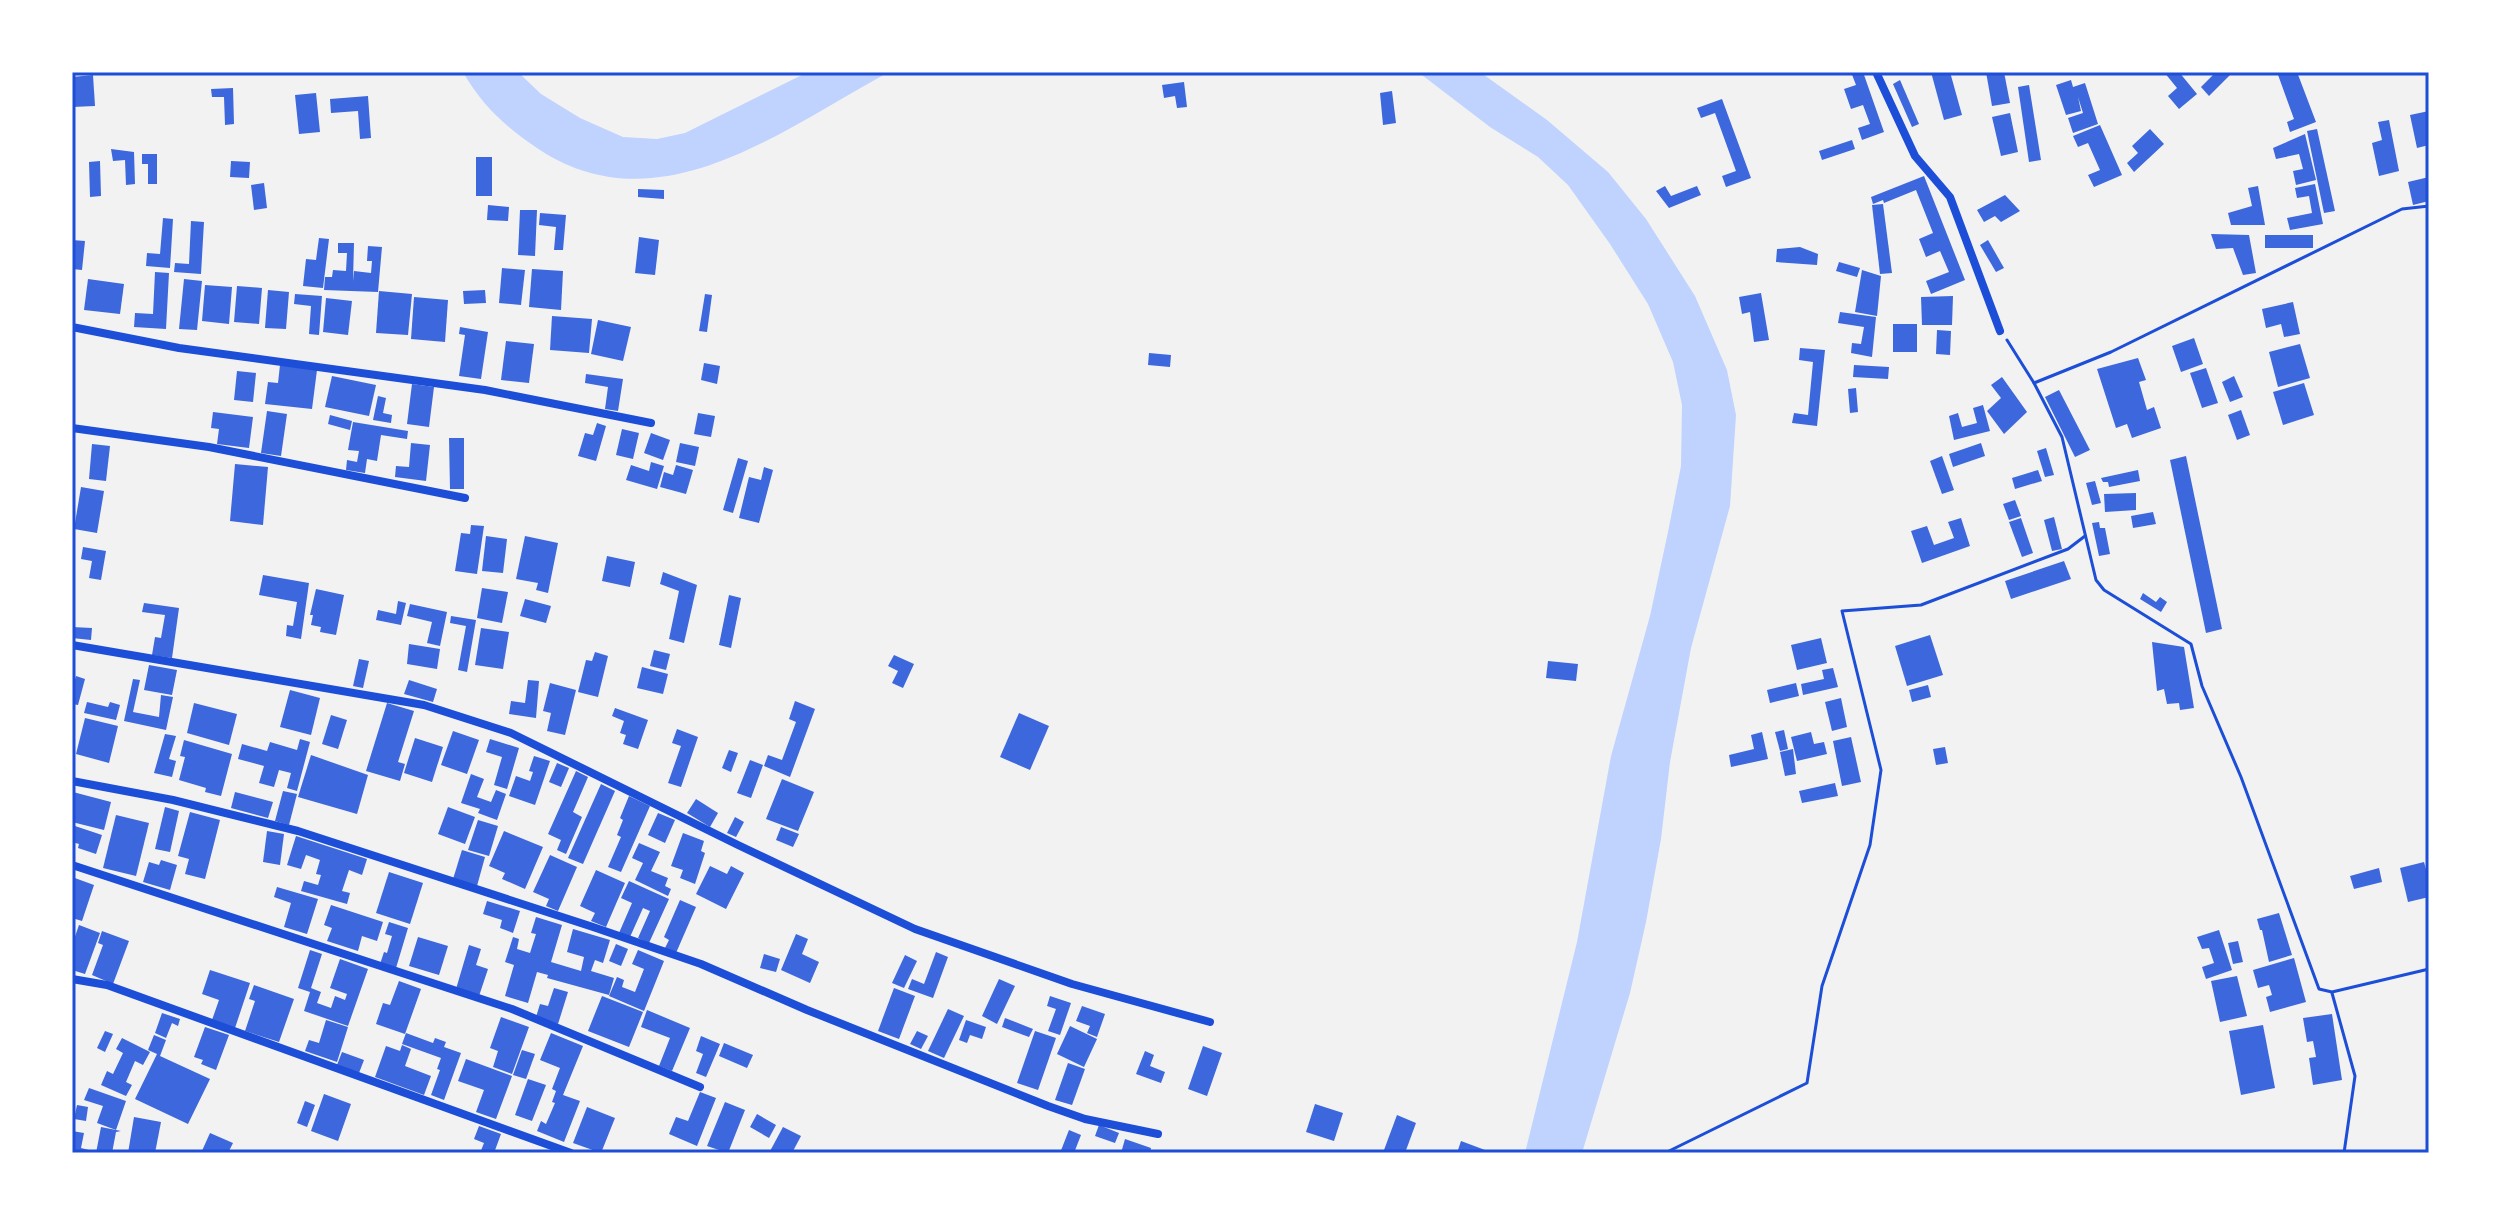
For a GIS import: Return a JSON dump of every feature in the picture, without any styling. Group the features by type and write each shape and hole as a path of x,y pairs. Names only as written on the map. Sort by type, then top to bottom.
{"street":[{"path":"1876,72 1915,156 1950,197 2000,331"},
{"path":"72,327 179,348 485,390 651,423"},
{"path":"72,428 209,447 465,498"},
{"path":"72,645 424,705 511,733 915,929 1072,984 1210,1022"},
{"path":"72,781 187,803 298,831 389,859 701,964 807,1010 1048,1106 1085,1119 1158,1134"},
{"path":"72,865 512,1009 700,1087"},
{"path":"72,979 107,985 571,1153"}],"path":[{"path":"2034,383 2138,339 2402,209 2429,206"},
{"path":"2000,331 2034,383 2062,437 2096,580 2104,590 2191,644 2202,686 2241,777 2319,989 2332,992 2429,969"},
{"path":"1665,1153 1807,1083 1822,986 1870,845 1881,770 1842,611 1921,605 2068,549 2085,536"},
{"path":"2332,992 2355,1076 2344,1153"}],"water":[{"path":"463,72 518,72 541,94 580,118 623,137 657,139 685,133 808,72 889,72 764,142 720,162 675,175 630,179 585,171 540,150 497,116"},
{"path":"1418,72 1480,72 1547,120 1608,172 1646,219 1695,296 1727,370 1736,415 1730,506 1691,648 1646,922 1630,993 1582,1153 1525,1153 1577,942 1611,756 1650,616 1668,532 1681,466 1682,405 1673,362 1648,304 1568,185 1538,157 1490,127"}],"building":[{"path":"1851,72 1863,72 1884,132 1862,140 1858,128 1870,124 1863,105 1851,109 1844,89 1856,85"},
{"path":"1931,72 1950,72 1962,115 1944,120"},
{"path":"1986,72 2004,72 2010,103 1992,106"},
{"path":"2164,72 2179,72 2197,94 2179,109 2168,96 2177,88"},
{"path":"2216,72 2233,72 2209,96 2201,87"},
{"path":"2277,72 2297,72 2316,122 2290,132 2287,122 2294,119"},
{"path":"93,75 95,106 72,107 72,77"},
{"path":"1900,80 1919,124 1912,127 1893,84"},
{"path":"2071,80 2073,87 2085,83 2098,124 2073,133 2068,118 2083,113 2078,97 2081,111 2066,115 2056,85"},
{"path":"1184,82 1187,107 1177,108 1175,96 1164,98 1162,85"},
{"path":"2029,85 2041,160 2029,162 2018,87"},
{"path":"233,88 234,124 225,125 224,97 212,97 211,89"},
{"path":"1392,91 1396,123 1383,125 1380,93"},
{"path":"316,93 320,132 299,134 295,95"},
{"path":"368,96 371,138 360,139 358,111 331,113 330,99"},
{"path":"1722,99 1751,178 1726,187 1722,176 1736,171 1715,113 1701,118 1697,108"},
{"path":"2429,111 2429,145 2417,148 2410,115"},
{"path":"2010,113 2018,152 2001,156 1992,117"},
{"path":"2389,120 2399,171 2379,176 2372,143 2382,140 2378,122"},
{"path":"2100,125 2122,175 2094,187 2088,175 2100,170 2088,143 2078,147 2073,136"},
{"path":"2150,129 2164,144 2134,172 2127,163 2138,153 2132,146"},
{"path":"2317,129 2335,211 2324,213 2307,131"},
{"path":"2305,134 2316,180 2296,185 2293,171 2303,169 2299,154 2276,159 2273,148"},
{"path":"1852,140 1855,149 1822,160 1819,151"},
{"path":"111,149 134,152 135,184 126,185 125,160 113,161"},
{"path":"142,154 157,154 157,184 148,184 148,164 142,164"},
{"path":"476,157 492,157 492,196 476,196"},
{"path":"100,161 101,196 90,197 89,162"},
{"path":"231,161 250,162 249,178 230,177"},
{"path":"1924,176 1965,280 1931,294 1926,281 1949,272 1940,251 1926,257 1919,239 1933,233 1916,190 1884,203 1883,200 1873,204 1871,197"},
{"path":"2429,177 2429,201 2413,205 2408,182"},
{"path":"264,183 267,208 254,210 251,185"},
{"path":"2315,184 2323,224 2290,230 2287,218 2312,213 2309,196 2297,198 2295,188"},
{"path":"1665,186 1671,196 1697,186 1701,195 1669,208 1656,191"},
{"path":"2258,186 2265,225 2231,225 2228,213 2252,206 2248,188"},
{"path":"638,189 664,190 664,199 638,197"},
{"path":"2005,195 2020,211 2001,222 1995,216 1984,222 1977,210"},
{"path":"1883,204 1892,273 1880,274 1872,205"},
{"path":"488,205 509,207 508,221 487,220"},
{"path":"520,210 537,210 535,256 518,255"},
{"path":"540,213 566,215 563,250 554,250 556,227 539,225"},
{"path":"163,218 173,219 170,268 146,266 147,253 160,254"},
{"path":"191,221 204,222 201,274 174,272 175,263 189,264"},
{"path":"2211,234 2249,235 2256,273 2243,275 2233,248 2216,249"},
{"path":"2265,235 2313,235 2313,248 2265,248"},
{"path":"639,237 659,240 655,275 635,273"},
{"path":"319,238 329,239 323,288 303,286 306,259 316,260"},
{"path":"72,240 85,241 82,270 72,269 75,249 72,249"},
{"path":"1988,240 2004,268 1996,272 1980,245"},
{"path":"338,243 354,243 353,281 354,271 371,273 372,261 367,261 368,246 382,247 378,292 324,290 325,277 332,277 333,270 346,271 347,253 338,253"},
{"path":"1800,247 1818,254 1817,265 1776,262 1777,249"},
{"path":"1839,262 1860,268 1857,277 1836,271"},
{"path":"502,268 525,270 521,305 499,303"},
{"path":"532,269 563,271 561,310 529,307"},
{"path":"1862,270 1881,276 1877,316 1855,312"},
{"path":"155,272 169,273 166,329 134,327 135,313 153,314"},
{"path":"88,279 124,284 120,314 84,310"},
{"path":"184,279 202,281 197,330 179,329"},
{"path":"205,285 232,287 229,324 202,321"},
{"path":"237,286 262,288 259,324 234,322"},
{"path":"268,290 289,292 286,329 265,328"},
{"path":"485,290 486,303 464,304 463,291"},
{"path":"379,291 412,294 408,335 376,333"},
{"path":"1761,293 1769,340 1754,342 1750,312 1742,314 1739,297"},
{"path":"295,294 322,296 319,335 309,334 311,306 294,304"},
{"path":"705,294 712,295 707,332 699,331"},
{"path":"1953,296 1952,325 1922,325 1921,297"},
{"path":"414,297 448,300 445,342 411,339"},
{"path":"326,298 352,301 348,335 323,332"},
{"path":"2293,302 2300,334 2284,337 2281,324 2266,328 2262,309"},
{"path":"1840,312 1876,317 1872,357 1851,353 1852,343 1861,344 1864,327 1838,323"},
{"path":"552,316 592,319 589,353 550,350"},
{"path":"598,320 631,327 623,361 591,354"},
{"path":"1893,324 1917,324 1917,352 1893,352"},
{"path":"460,327 488,332 481,379 459,376 465,335 459,334"},
{"path":"1937,330 1951,331 1950,355 1936,354"},
{"path":"2194,338 2203,364 2181,372 2172,346"},
{"path":"506,341 534,344 529,383 501,380"},
{"path":"2300,344 2310,378 2278,387 2269,352"},
{"path":"1800,348 1825,350 1817,426 1792,423 1794,413 1808,415 1813,362 1799,360"},
{"path":"1149,353 1171,355 1170,367 1148,365"},
{"path":"2138,358 2146,380 2139,382 2147,410 2154,407 2161,428 2132,438 2127,424 2116,428 2097,369"},
{"path":"704,363 720,366 717,384 701,380"},
{"path":"280,365 317,370 312,409 265,404 268,382 278,383"},
{"path":"1854,365 1889,367 1888,379 1853,377"},
{"path":"2206,368 2218,403 2202,408 2190,373"},
{"path":"237,371 256,373 253,402 234,400"},
{"path":"586,374 623,379 618,411 605,409 608,387 585,383"},
{"path":"332,376 376,385 369,416 325,407"},
{"path":"2234,376 2243,397 2230,402 2222,382"},
{"path":"2002,377 2027,412 2004,434 1987,411 2001,398 1991,385"},
{"path":"2304,383 2314,415 2283,425 2273,392"},
{"path":"412,384 434,387 429,427 407,424"},
{"path":"1856,388 1858,412 1850,413 1848,389"},
{"path":"2059,390 2090,450 2075,457 2045,397"},
{"path":"378,396 386,398 383,413 392,415 391,423 373,420"},
{"path":"1983,405 1990,431 1954,440 1949,416 1958,413 1962,427 1977,423 1973,408"},
{"path":"2241,410 2250,435 2237,440 2228,415"},
{"path":"267,411 287,414 281,456 261,453"},
{"path":"213,412 253,417 249,448 217,444 219,429 211,428"},
{"path":"698,413 715,416 711,437 694,434"},
{"path":"330,415 352,421 350,430 328,424"},
{"path":"353,422 408,431 407,439 381,435 377,461 367,459 365,473 346,470 347,460 357,462 359,451 348,450"},
{"path":"597,423 606,426 596,461 578,456 585,433 593,435"},
{"path":"622,429 639,433 633,459 616,455"},
{"path":"651,433 670,440 663,460 644,453"},
{"path":"449,438 464,438 464,489 450,489"},
{"path":"411,443 430,445 426,481 395,477 396,466 409,467"},
{"path":"680,443 699,447 695,466 676,462"},
{"path":"1981,443 1985,456 1953,467 1949,454"},
{"path":"92,444 110,446 106,481 89,479"},
{"path":"2046,448 2054,475 2045,477 2037,451"},
{"path":"1942,456 1954,490 1942,494 1930,461"},
{"path":"2186,456 2222,629 2206,633 2170,460"},
{"path":"738,458 748,461 733,513 723,510"},
{"path":"651,462 664,466 657,489 626,480 631,465 649,471"},
{"path":"235,464 268,467 263,525 230,521"},
{"path":"676,465 693,470 686,494 660,487 664,472 673,475"},
{"path":"764,467 773,470 759,523 739,518 749,477 761,480"},
{"path":"2038,470 2042,481 2015,489 2012,478"},
{"path":"2138,470 2140,481 2109,487 2108,482 2103,482 2101,478"},
{"path":"2095,481 2101,503 2092,505 2086,483"},
{"path":"81,487 104,491 97,533 74,529"},
{"path":"2136,493 2136,510 2105,512 2104,494"},
{"path":"2015,500 2021,516 2009,520 2003,504"},
{"path":"2153,512 2156,524 2133,528 2131,516"},
{"path":"2054,517 2062,549 2052,551 2044,520"},
{"path":"1961,518 1970,546 1922,563 1911,531 1927,526 1934,545 1954,538 1948,522"},
{"path":"2021,518 2033,553 2022,557 2009,522"},
{"path":"2099,522 2100,528 2105,528 2110,554 2099,556 2092,523"},
{"path":"471,525 484,526 477,574 455,571 461,533 470,534"},
{"path":"486,536 507,539 503,573 482,571"},
{"path":"525,536 558,543 548,593 536,590 538,583 516,579"},
{"path":"83,547 106,551 101,580 89,578 92,561 81,559"},
{"path":"607,556 635,562 630,587 602,581"},
{"path":"2064,561 2071,579 2011,599 2005,581"},
{"path":"663,572 697,585 684,643 669,639 679,591 660,584"},
{"path":"263,575 309,583 301,639 286,636 287,625 293,626 297,602 259,595"},
{"path":"482,588 508,592 502,623 477,618"},
{"path":"316,589 344,595 336,635 320,632 321,627 311,625"},
{"path":"2143,593 2156,602 2160,597 2167,602 2161,612 2140,599"},
{"path":"729,595 741,598 731,648 719,645"},
{"path":"525,599 551,606 546,623 520,616"},
{"path":"398,601 406,603 401,625 376,620 378,610 396,614"},
{"path":"144,603 179,608 172,658 152,655 155,637 161,638 165,615 142,612"},
{"path":"410,604 447,612 440,646 427,643 432,622 407,616"},
{"path":"451,616 476,620 467,672 458,670 466,626 450,623"},
{"path":"72,627 92,628 91,640 72,638"},
{"path":"481,628 509,632 503,669 475,665"},
{"path":"1930,635 1943,675 1907,686 1895,646"},
{"path":"1821,638 1827,663 1797,670 1791,645"},
{"path":"2152,642 2184,647 2194,708 2180,710 2179,703 2167,704 2164,689 2157,691"},
{"path":"409,644 440,649 437,669 407,664"},
{"path":"654,650 670,654 666,670 650,666"},
{"path":"595,652 608,656 598,697 578,692 586,660 592,661"},
{"path":"894,655 914,664 903,688 892,683 898,671 888,666"},
{"path":"359,659 369,661 363,688 353,686"},
{"path":"1548,661 1578,664 1576,681 1546,678"},
{"path":"149,665 177,670 172,695 144,690"},
{"path":"642,667 668,674 663,694 637,688"},
{"path":"1833,668 1838,687 1803,695 1801,684 1824,679 1822,670"},
{"path":"76,676 85,679 78,705 72,704"},
{"path":"133,679 140,680 133,712 159,717 161,695 173,697 166,730 124,721"},
{"path":"409,680 437,689 433,702 404,694"},
{"path":"528,680 539,681 536,718 509,714 511,701 525,703"},
{"path":"550,683 576,690 565,735 547,731 551,713 543,711"},
{"path":"1796,683 1799,696 1770,703 1767,690"},
{"path":"1928,685 1931,697 1912,702 1909,690"},
{"path":"290,690 320,698 311,735 280,727"},
{"path":"1841,698 1847,727 1832,731 1825,702"},
{"path":"795,701 815,709 790,777 764,766 768,755 782,760 796,722 789,719"},
{"path":"87,702 108,707 110,702 120,705 116,720 84,713"},
{"path":"194,703 237,714 229,745 187,733"},
{"path":"387,703 414,711 398,762 405,764 400,781 366,771"},
{"path":"615,708 648,720 638,749 623,744 626,735 620,733 624,721 612,716"},
{"path":"1019,713 1049,726 1030,770 1000,757"},
{"path":"331,715 347,720 338,749 322,744"},
{"path":"85,718 118,726 109,763 76,754"},
{"path":"677,729 698,737 681,787 668,783 681,746 672,743"},
{"path":"1784,730 1788,749 1780,751 1775,732"},
{"path":"453,731 479,740 467,774 441,765"},
{"path":"1762,732 1768,759 1731,767 1729,755 1754,749 1751,735"},
{"path":"1811,732 1814,744 1824,742 1827,754 1797,761 1791,737"},
{"path":"165,734 176,736 169,759 176,761 172,777 154,773"},
{"path":"1851,737 1861,782 1842,786 1833,741"},
{"path":"415,738 443,747 432,782 404,773"},
{"path":"300,739 310,742 297,791 287,788 291,773 279,770 274,787 259,783 264,766 238,759 242,744 267,751 270,742 297,750"},
{"path":"490,739 519,748 507,789 494,785 502,757 486,752"},
{"path":"184,740 232,754 221,796 179,780 185,757 180,756"},
{"path":"1945,747 1948,763 1936,765 1933,749"},
{"path":"1793,749 1796,774 1785,776 1780,752"},
{"path":"729,750 738,753 731,772 722,768"},
{"path":"311,755 368,775 357,814 298,797"},
{"path":"534,756 550,761 535,805 509,796 516,776 530,781 533,772 529,771"},
{"path":"750,760 763,765 751,798 737,793"},
{"path":"557,763 569,768 561,787 549,782"},
{"path":"576,771 588,777 573,812 582,817 566,854 557,850 561,840 548,834"},
{"path":"471,774 484,779 477,797 491,802 496,790 506,794 497,820 478,813 480,809 461,803"},
{"path":"782,779 814,792 798,831 766,819"},
{"path":"1835,783 1838,796 1802,803 1799,791"},
{"path":"601,784 615,791 583,864 568,858"},
{"path":"283,791 297,794 289,825 275,821"},
{"path":"73,792 111,802 104,830 72,822"},
{"path":"235,792 273,802 268,818 231,808"},
{"path":"629,796 650,806 621,872 608,867 621,837 617,835 623,820 620,818"},
{"path":"696,799 718,813 710,827 687,813"},
{"path":"165,807 179,811 170,852 155,849"},
{"path":"448,807 475,817 465,844 438,834"},
{"path":"190,812 220,820 205,879 185,874 189,859 178,856"},
{"path":"658,813 675,820 665,843 648,835"},
{"path":"116,815 149,823 136,876 103,868"},
{"path":"735,817 744,822 736,837 727,833"},
{"path":"478,820 498,826 489,856 468,850"},
{"path":"72,825 102,835 96,854 78,848 79,844 72,842"},
{"path":"781,827 799,834 793,847 776,840"},
{"path":"267,831 284,834 280,865 263,862"},
{"path":"504,831 543,847 525,889 502,879 505,873 489,866"},
{"path":"683,833 704,841 701,851 705,853 695,884 680,878 683,870 671,866"},
{"path":"296,836 367,859 362,875 349,870 342,891 350,893 347,904 301,891 304,881 318,885 321,875 316,874 320,860 306,855 301,869 287,865"},
{"path":"639,843 660,852 651,871 668,878 665,886 671,889 668,896 635,880 643,863 632,858"},
{"path":"462,850 485,857 477,886 453,879"},
{"path":"550,855 577,867 558,911 546,906 549,899 533,892"},
{"path":"161,860 177,865 170,890 143,882 149,862 159,865"},
{"path":"2424,862 2429,880 2429,897 2408,902 2400,868"},
{"path":"710,866 727,874 731,866 744,873 726,909 696,894"},
{"path":"2379,868 2382,882 2354,889 2350,876"},
{"path":"596,870 625,883 606,927 591,921 595,913 580,906"},
{"path":"389,872 423,883 410,924 376,913"},
{"path":"72,877 94,885 82,921 72,918"},
{"path":"629,881 669,899 649,943 638,938 650,911 643,908 630,937 619,933 632,903 621,898"},
{"path":"277,887 318,899 307,934 284,927 291,903 274,897"},
{"path":"680,900 696,907 676,953 665,948 669,940 664,937"},
{"path":"487,901 520,911 513,933 500,928 502,920 483,914"},
{"path":"331,905 383,922 377,941 362,936 358,951 327,941 332,928 324,925"},
{"path":"2279,913 2292,955 2269,962 2257,919"},
{"path":"536,917 562,925 551,962 581,971 584,957 567,952 573,929 610,940 603,963 595,960 591,971 614,978 609,995 547,978 548,975 537,972 528,1003 505,996 514,965 505,962 513,937 519,939 517,949 530,953 536,934 531,933"},
{"path":"389,922 408,928 396,968 380,964 392,936 385,934"},
{"path":"79,925 100,933 85,974 72,970 72,945"},
{"path":"2219,930 2232,970 2206,979 2202,967 2214,963 2209,948 2202,949 2197,937"},
{"path":"102,931 129,941 113,984 92,975 103,945 98,943"},
{"path":"796,934 808,939 802,954 819,962 810,983 781,970"},
{"path":"418,937 448,946 439,975 409,966"},
{"path":"2238,941 2243,962 2233,964 2228,943"},
{"path":"616,944 628,949 621,966 609,961"},
{"path":"469,945 481,949 476,965 488,969 479,996 456,989"},
{"path":"310,950 322,954 311,988 321,992 317,1003 331,1008 335,996 345,1000 347,994 330,988 340,959 368,969 348,1026 304,1011 310,992 298,988"},
{"path":"638,950 664,961 644,1011 609,996 617,977 624,980 622,987 635,992 644,969 632,964"},
{"path":"936,952 948,957 933,998 908,989 912,979 924,984"},
{"path":"764,954 780,959 776,972 760,968"},
{"path":"905,955 917,961 904,988 892,983"},
{"path":"2294,958 2306,1002 2270,1012 2266,997 2272,995 2269,985 2258,988 2253,970"},
{"path":"210,970 250,983 235,1028 212,1020 219,1000 202,994"},
{"path":"2237,976 2247,1016 2220,1022 2211,981"},
{"path":"999,979 1015,986 997,1024 982,1016"},
{"path":"399,981 421,989 405,1034 376,1024 383,1003 390,1005"},
{"path":"254,985 294,999 279,1042 245,1031 255,1001 249,999"},
{"path":"554,988 568,992 558,1024 536,1017 540,1004 548,1006"},
{"path":"894,988 915,996 899,1039 878,1031"},
{"path":"602,996 643,1012 629,1047 588,1031"},
{"path":"1050,996 1071,1003 1060,1035 1048,1031 1056,1009 1047,1006"},
{"path":"1082,1006 1105,1014 1097,1037 1087,1033 1090,1026 1076,1021"},
{"path":"948,1009 964,1016 944,1058 928,1051"},
{"path":"647,1010 690,1028 672,1071 659,1066 670,1038 641,1027"},
{"path":"162,1013 180,1019 178,1026 172,1023 166,1038 155,1033"},
{"path":"2332,1014 2342,1080 2313,1085 2309,1058 2316,1057 2313,1041 2307,1042 2303,1018"},
{"path":"501,1017 529,1027 512,1074 493,1067 498,1051 490,1048"},
{"path":"1005,1018 1033,1029 1029,1037 1002,1027"},
{"path":"326,1020 348,1027 337,1062 305,1051 309,1040 319,1043"},
{"path":"966,1020 986,1027 982,1039 970,1035 967,1043 959,1040"},
{"path":"2263,1025 2275,1088 2241,1095 2229,1031"},
{"path":"1070,1026 1097,1039 1084,1067 1057,1054"},
{"path":"205,1027 229,1035 216,1070 201,1064 203,1060 194,1057"},
{"path":"105,1031 113,1034 105,1052 97,1048"},
{"path":"917,1031 928,1036 921,1049 910,1044"},
{"path":"1035,1031 1056,1038 1038,1090 1017,1083"},
{"path":"406,1033 433,1043 435,1038 446,1042 444,1047 461,1053 444,1100 431,1095 441,1058 402,1044"},
{"path":"551,1033 583,1046 563,1095 580,1101 564,1142 537,1131 541,1121 546,1124 555,1103 552,1102 556,1091 552,1089 560,1068 540,1060"},
{"path":"154,1035 166,1040 160,1056 210,1079 188,1124 135,1099 157,1054 148,1050"},
{"path":"701,1036 720,1044 706,1077 696,1073 703,1054 696,1051"},
{"path":"122,1038 150,1052 143,1065 135,1061 126,1082 132,1085 126,1096 101,1085 107,1071 113,1074 123,1053 116,1049"},
{"path":"724,1043 753,1055 747,1068 719,1056"},
{"path":"402,1045 411,1049 405,1066 431,1076 424,1095 375,1077 386,1046 400,1051"},
{"path":"1203,1046 1222,1053 1207,1096 1188,1089"},
{"path":"522,1050 535,1054 526,1079 513,1075"},
{"path":"1145,1051 1154,1055 1150,1066 1165,1072 1161,1083 1136,1074"},
{"path":"342,1052 364,1060 359,1073 337,1065"},
{"path":"466,1059 512,1076 496,1119 476,1112 484,1090 458,1081"},
{"path":"1068,1063 1085,1069 1072,1105 1055,1100"},
{"path":"528,1079 546,1085 532,1121 515,1115"},
{"path":"89,1088 126,1101 116,1130 97,1123 103,1106 84,1100"},
{"path":"700,1092 716,1098 697,1146 669,1134 676,1117 688,1121"},
{"path":"324,1094 351,1104 338,1141 311,1131"},
{"path":"305,1101 315,1105 307,1127 297,1123"},
{"path":"725,1102 745,1110 728,1153 707,1146"},
{"path":"1315,1104 1343,1113 1334,1141 1306,1132"},
{"path":"77,1105 88,1107 86,1121 74,1119"},
{"path":"587,1107 615,1118 601,1153 573,1143"},
{"path":"757,1114 776,1125 769,1138 750,1127"},
{"path":"1397,1115 1416,1123 1405,1153 1384,1150"},
{"path":"134,1117 161,1122 155,1153 128,1153"},
{"path":"1099,1125 1119,1133 1115,1143 1095,1136"},
{"path":"479,1126 501,1134 494,1153 480,1153 484,1143 474,1139"},
{"path":"101,1127 121,1131 116,1132 112,1153 96,1153"},
{"path":"783,1127 801,1136 792,1153 769,1153"},
{"path":"1069,1130 1081,1135 1074,1153 1060,1153"},
{"path":"72,1131 84,1133 81,1148 89,1150 88,1153 72,1153"},
{"path":"210,1133 233,1143 228,1153 201,1153"},
{"path":"1125,1139 1151,1148 1150,1153 1121,1153"},
{"path":"1461,1141 1485,1150 1484,1153 1457,1153"}]}
